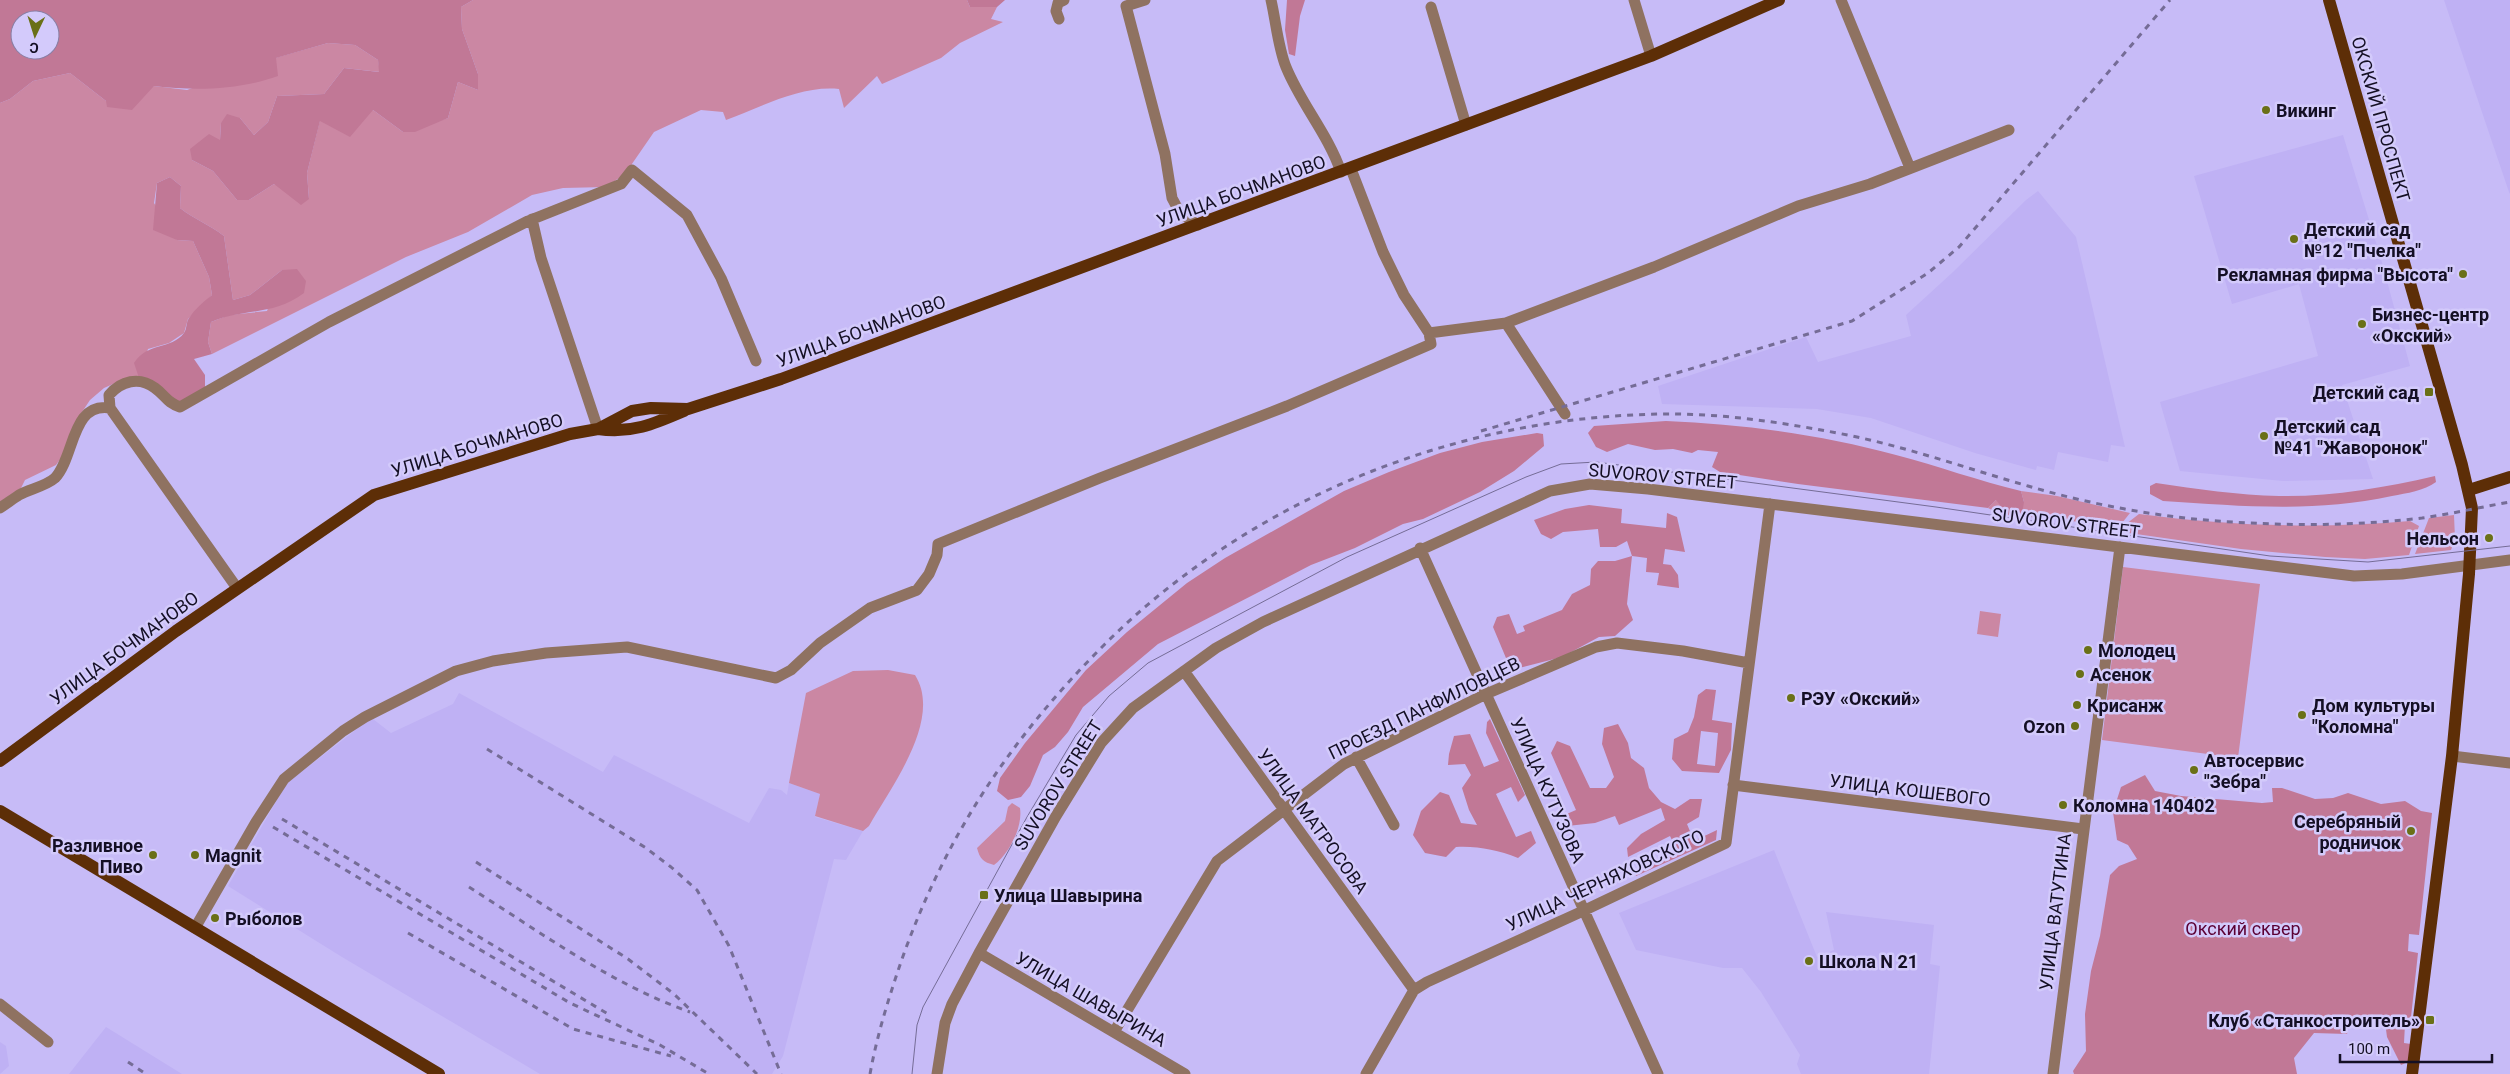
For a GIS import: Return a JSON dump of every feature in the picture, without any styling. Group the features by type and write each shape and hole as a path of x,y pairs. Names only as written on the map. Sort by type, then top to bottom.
{"main road":[{"name":"УЛИЦА БОЧМАНОВО","path":"0,761 238,588 374,495 570,434 598,429 618,416 643,409 688,409 781,379 918,330 1651,56 1779,0"},
{"name":"ОКСКИЙ ПРОСПЕКТ","path":"2329,0 2469,490 2472,508 2470,566 2452,756 2412,1074"},
{"path":"598,429 628,431 657,423 688,409"},
{"path":"2469,490 2510,477"},
{"path":"0,811 439,1074"}],"street":[{"path":"1059,19 1056,11 1058,3 1064,0"},
{"path":"1145,0 1124,3 1165,154 1172,198 1180,213 1198,225"},
{"path":"195,928 256,822 284,779 350,726 422,687 456,671 494,661 546,653 627,647 776,678 791,670 820,643 870,608 917,590 930,574 937,555 938,544 1108,474 1287,406 1431,344 1429,333 1404,295 1346,170 1298,92 1285,66 1271,0"},
{"path":"1634,0 1651,56"},
{"path":"1841,0 1910,168"},
{"path":"1431,7 1466,125"},
{"path":"1429,333 1506,323 1654,267 1798,206 1870,184 2009,130"},
{"path":"238,588 110,408 109,395 117,386 128,381 143,382 155,388 169,403 180,407 329,322 532,219 621,184 632,170 688,215 721,278 756,361"},
{"path":"532,219 541,258 598,429"},
{"path":"1506,323 1565,414"},
{"path":"0,508 19,496 54,479 67,460 77,427 86,413 95,408 110,408"},
{"name":"SUVOROV STREET","path":"937,1074 945,1023 952,1004 979,953 1056,816 1101,743 1133,708 1216,648 1263,622 1420,548 1550,490 1590,484 1770,504 2354,576 2381,576 2510,560"},
{"name":"УЛИЦА ЧЕРНЯХОВСКОГО","path":"1414,990 1427,982 1583,911 1726,842 1770,504"},
{"name":"УЛИЦА ВАТУТИНА","path":"2053,1074 2120,547"},
{"name":"УЛИЦА КУТУЗОВА","path":"1420,548 1658,1074"},
{"name":"ПРОЕЗД ПАНФИЛОВЦЕВ","path":"1114,1032 1217,861 1330,772 1356,757 1486,694 1596,648 1617,643 1683,651 1749,663"},
{"name":"УЛИЦА МАТРОСОВА","path":"1184,671 1414,990"},
{"path":"2452,756 2510,763"},
{"path":"1356,757 1394,825"},
{"name":"УЛИЦА КОШЕВОГО","path":"1733,785 2083,829"},
{"name":"УЛИЦА ШАВЫРИНА","path":"979,953 1185,1074"},
{"path":"1366,1074 1414,990"},
{"path":"0,1004 48,1042"}],"shaded area":[{"path":"473,0 967,0 970,7 997,7 991,19 1003,22 960,43 941,58 882,84 877,76 844,108 839,89 825,89 810,90 781,98 726,120 723,112 701,110 654,132 625,174 606,187 563,188 532,195 468,232 406,257 212,354 208,342 211,322 229,315 267,311 282,270 250,295 233,300 224,236 180,208 181,186 170,177 157,183 154,203 177,240 193,241 209,277 212,295 188,319 184,333 169,343 148,349 139,378 129,377 104,388 90,400 76,421 66,451 56,465 25,480 21,488 0,502 0,103 10,99 33,81 70,73 106,101 154,86 187,90 275,58 328,43 355,45 378,60 380,72 344,68 324,94 277,96 268,122 254,135 240,118 221,123 220,140 192,160 213,171 237,200 249,200 274,184 309,199 307,173 320,120 373,110 403,132 448,118 458,82 478,90 478,74 462,29 461,7"},
{"path":"2444,0 2510,0 2510,194 2509,192"},
{"path":"2343,135 2381,259 2410,366 2342,385 2373,479 2283,481 2180,471 2160,402 2318,356 2299,284 2232,304 2194,176"},
{"path":"2038,191 2076,237 2125,447 2111,445 2108,462 2058,452 2054,470 2037,466 2036,470 1975,453 1871,418 1817,409 1662,404 1658,386 1806,337 1818,362 1911,336 1906,315 2026,200"},
{"path":"2021,491 2057,496 2130,513 2118,528 2049,518 2003,514 1988,508 1996,500 2024,502"},
{"path":"2139,514 2240,524 2342,525 2410,521 2419,526 2409,555 2365,559 2241,549 2122,532 2126,524"},
{"path":"2454,515 2455,539 2451,550 2415,554 2429,518"},
{"path":"2123,567 2260,584 2238,758 2102,740"},
{"path":"1980,611 2001,614 1998,637 1977,634"},
{"path":"888,670 915,675 922,693 923,712 919,732 901,773 869,826 863,831 815,816 820,794 789,783 806,693 853,671"},
{"path":"459,693 603,772 614,755 749,823 769,788 781,790 787,795 789,783 820,794 815,817 863,831 846,860 834,859 783,1056 772,1074 540,1074 342,957 228,886 286,784 366,722 373,719 391,733 453,704"},
{"path":"1012,803 1020,808 1019,823 1014,840 1000,860 994,865 990,864 982,860 977,848 1005,821 1008,807"},
{"name":"Школа N 21","path":"1774,850 1817,957 1834,950 1826,912 1934,925 1930,964 1940,966 1929,1074 1801,1074 1797,1064 1800,1055 1761,992 1742,968 1723,968 1636,950 1619,913"},
{"path":"106,1027 182,1074 69,1074"},
{"path":"0,1042 6,1046 9,1066 0,1074"}],"green space":[{"path":"0,0 473,0 461,7 462,29 478,74 478,90 458,82 448,118 415,132 403,132 373,110 350,137 320,121 307,173 309,199 301,205 274,184 249,200 237,200 213,171 192,160 190,149 209,134 220,140 221,123 227,114 240,118 254,135 268,122 277,96 324,94 344,68 379,72 378,60 355,45 328,43 276,58 278,76 263,81 232,87 201,89 154,86 132,110 107,107 106,101 70,73 33,81 10,99 0,103"},
{"path":"967,0 1005,0 997,7 970,7"},
{"path":"1287,0 1305,0 1300,16 1295,56 1289,54 1285,30"},
{"path":"170,177 181,186 180,208 224,236 233,300 250,295 282,270 297,269 306,281 304,293 293,300 270,309 235,315 211,322 208,342 212,354 194,359 205,375 205,387 189,401 173,404 139,378 134,363 145,352 179,338 184,333 191,315 212,295 209,277 193,241 177,240 153,230 157,183"},
{"path":"1666,421 1753,428 1811,436 1896,455 2021,491 2024,502 2022,514 2007,514 1996,500 1988,508 1798,484 1720,472 1712,467 1718,452 1698,450 1692,453 1673,449 1655,450 1628,444 1607,452 1596,447 1588,433 1594,426"},
{"path":"1537,433 1543,434 1544,446 1514,471 1480,492 1423,519 1403,524 1355,548 1311,565 1158,644 1083,707 1068,732 1055,747 1043,755 1030,786 1021,797 1008,800 997,791 1000,778 1025,743 1086,670 1127,632 1187,583 1225,558 1344,491 1440,453 1482,442"},
{"path":"2435,476 2436,482 2426,488 2334,505 2278,507 2221,505 2163,501 2150,494 2150,486 2156,483 2248,494 2279,496 2318,495 2376,488"},
{"path":"1589,505 1622,509 1621,523 1666,528 1667,513 1677,517 1685,552 1665,549 1663,564 1671,565 1678,575 1679,588 1657,585 1659,573 1646,572 1647,558 1632,556 1627,541 1616,547 1600,547 1598,529 1563,532 1551,539 1541,534 1534,520 1565,509"},
{"path":"1632,556 1627,604 1633,620 1615,636 1599,637 1562,657 1511,670 1493,627 1497,617 1509,614 1517,634 1525,631 1523,626 1562,610 1572,594 1590,585 1591,569 1598,561 1615,561"},
{"path":"1706,689 1716,690 1712,720 1732,723 1731,750 1719,773 1682,771 1672,759 1674,739 1688,732 1694,717 1698,695","holes":["1701,731 1718,733 1715,766 1697,764"]},
{"path":"1490,719 1525,795 1518,802 1511,787 1496,794 1516,837 1531,831 1536,843 1518,858 1472,847 1456,847 1446,857 1425,853 1413,835 1421,811 1440,792 1449,795 1461,823 1477,825 1469,810 1462,788 1471,775 1465,764 1448,765 1449,754 1454,736 1470,734 1484,767 1499,761 1486,733 1487,722"},
{"path":"1618,724 1628,743 1631,758 1644,768 1649,788 1661,802 1675,809 1690,799 1702,799 1699,817 1687,824 1694,841 1717,830 1716,840 1636,876 1635,871 1677,850 1670,836 1628,857 1627,848 1641,834 1665,820 1661,808 1619,825 1615,816 1595,823 1567,826 1562,816 1576,810 1551,753 1557,741 1570,746 1590,788 1606,788 1614,777 1602,744 1604,728"},
{"name":"Окский сквер","path":"2145,775 2155,791 2181,796 2262,803 2273,802 2272,788 2282,788 2315,799 2333,798 2348,793 2381,804 2405,801 2421,811 2432,813 2419,935 2409,934 2408,951 2418,953 2411,1017 2405,1024 2404,1043 2411,1044 2410,1061 2401,1065 2387,1037 2385,1022 2351,1018 2347,1034 2314,1033 2294,1058 2297,1074 2074,1074 2073,1071 2086,1051 2085,1014 2091,971 2100,936 2110,875 2119,866 2137,859 2128,845 2117,840 2113,812 2121,787"}],"tram line":[{"path":"912,1074 917,1025 923,1007 1027,817 1076,735 1109,696 1148,663 1347,557 1526,477 1561,464 1596,462 1936,507 2270,556 2368,562 2510,546"}],"railway":[{"path":"1481,431 1852,321 1928,273 1959,247 2170,0"},
{"path":"870,1074 884,1016 902,959 919,914 939,871 985,790 1039,716 1104,645 1163,592 1227,545 1296,505 1369,472 1444,447 1521,428 1600,417 1679,414 1758,420 1837,433 1909,450 2028,486 2089,502 2152,514 2194,519 2279,524 2365,523 2444,515 2510,502"},
{"path":"487,749 646,848 697,890 729,946 781,1074"},
{"path":"282,819 608,1014"},
{"path":"273,827 570,1003 660,1045 709,1074"},
{"path":"476,862 628,959 674,994 757,1074"},
{"path":"469,887 604,972 632,987 690,1012"},
{"path":"408,933 573,1029 671,1056"},
{"path":"128,1062 146,1074"}],"place":[{"name":"Викинг","path":"2266,110"},
{"name":"Детский сад №12 \"Пчелка\"","path":"2294,239"},
{"name":"Рекламная фирма \"Высота\"","path":"2463,274"},
{"name":"Бизнес-центр «Окский»","path":"2362,324"},
{"name":"Детский сад","path":"2429,392"},
{"name":"Детский сад №41 \"Жаворонок\"","path":"2264,436"},
{"name":"Нельсон","path":"2489,538"},
{"name":"Молодец","path":"2088,650"},
{"name":"Асенок","path":"2080,674"},
{"name":"РЭУ «Окский»","path":"1791,698"},
{"name":"Крисанж","path":"2077,705"},
{"name":"Дом культуры \"Коломна\"","path":"2302,715"},
{"name":"Ozon","path":"2075,726"},
{"name":"Автосервис \"Зебра\"","path":"2194,770"},
{"name":"Коломна 140402","path":"2063,805"},
{"name":"Серебряный родничок","path":"2411,831"},
{"name":"Разливное Пиво","path":"153,855"},
{"name":"Magnit","path":"195,855"},
{"name":"Улица Шавырина","path":"984,895"},
{"name":"Рыболов","path":"215,918"},
{"name":"Школа N 21","path":"1809,961"},
{"name":"Клуб «Станкостроитель»","path":"2430,1020"}]}
